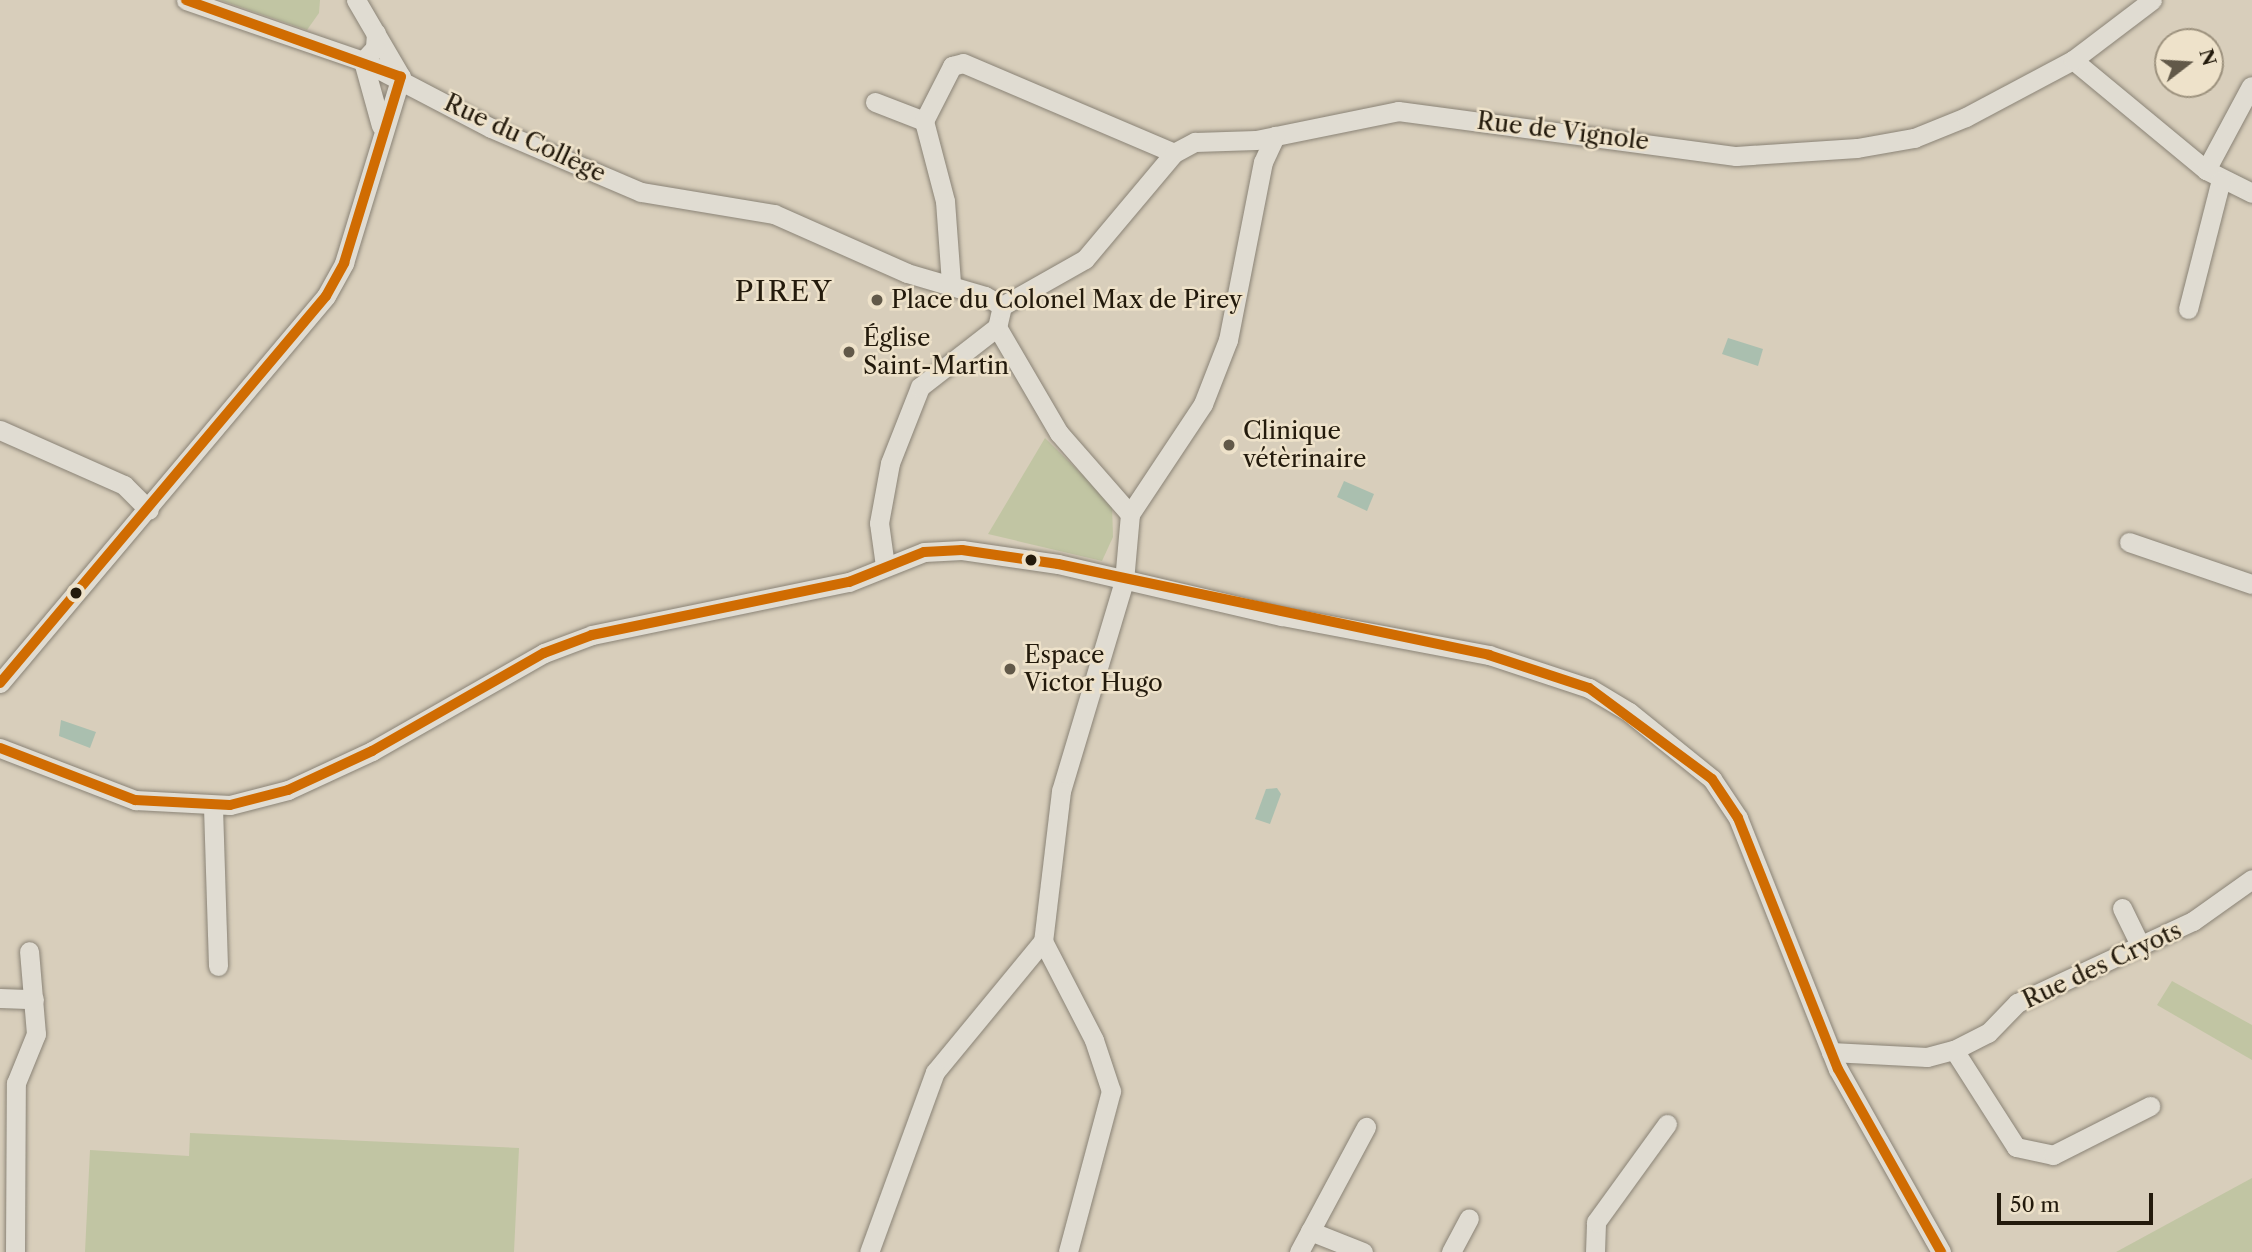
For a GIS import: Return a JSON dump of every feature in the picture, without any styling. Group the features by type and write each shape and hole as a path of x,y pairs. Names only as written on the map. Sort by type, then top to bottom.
{"street":[{"name":"Rue du Collège","path":"186,0 363,61 401,77 548,152 641,192 793,222 907,273 951,283"},
{"path":"0,683 326,296 344,263 401,77 356,0"},
{"name":"Rue de Vignole","path":"1002,306 1085,259 1174,153 1215,138 1275,136 1398,111 1736,156 1798,155 1914,138 2073,60 2152,0"},
{"path":"376,33 374,48 363,61 379,98 382,135"},
{"path":"2073,60 2213,175 2252,193"},
{"path":"885,566 879,523 890,464 920,387 997,327 1002,306 951,283 945,201 924,121 952,66 963,63 1174,153"},
{"path":"2188,309 2213,175 2249,83"},
{"path":"875,102 924,121"},
{"path":"869,1252 935,1072 1043,941 1061,791 1124,581 1130,514 1203,404 1228,340 1263,162 1275,136"},
{"path":"997,327 1059,433 1130,514"},
{"path":"0,430 124,485 149,509"},
{"path":"2129,542 2252,584"},
{"path":"0,748 135,800 212,807 288,790 372,751 544,653 592,635 849,582 924,552 962,550 1489,655 1589,688 1629,712 1712,779 1738,818 1831,1052 1941,1252"},
{"path":"212,807 218,966"},
{"name":"Rue des Cryots","path":"1831,1052 1927,1057 1954,1050 1988,1033 2017,1003 2193,921 2251,882"},
{"path":"2122,908 2141,947"},
{"path":"1043,941 1094,1040 1111,1091 1068,1252"},
{"path":"15,1252 16,1083 36,1034 29,951"},
{"path":"0,998 34,999"},
{"path":"1954,1050 2016,1147 2053,1155 2150,1106"},
{"path":"1595,1252 1597,1222 1667,1124"},
{"path":"1299,1252 1366,1127"},
{"path":"1451,1252 1469,1218"},
{"path":"1311,1231 1363,1252"}],"shaded area":[{"path":"220,0 320,0 319,13 307,30"},
{"path":"1728,338 1763,349 1758,366 1722,354"},
{"path":"1045,438 1112,504 1113,537 1102,561 988,534"},
{"path":"1344,481 1374,494 1367,511 1337,497"},
{"path":"61,720 96,732 90,748 59,736"},
{"path":"1277,788 1281,794 1270,824 1255,819 1266,789"},
{"path":"2172,981 2252,1025 2252,1060 2157,1005"},
{"path":"190,1133 519,1148 514,1252 85,1252 90,1150 189,1156"},
{"path":"2252,1178 2252,1252 2116,1252"}],"transit line":[{"path":"186,0 401,77"},
{"path":"0,683 326,296 344,263 401,77"},
{"path":"0,748 135,800 230,805 288,790 372,751 544,653 592,635 849,582 924,552 962,550 1058,564 1489,655 1589,688 1712,779 1738,818 1838,1069 1941,1252"}],"place":[{"name":"Place du Colonel Max de Pirey","path":"877,300"},
{"name":"Église Saint-Martin","path":"849,352"},
{"name":"Clinique vétèrinaire","path":"1229,445"},
{"name":"Espace Victor Hugo","path":"1010,669"}],"district":[{"name":"PIREY","path":"784,291"}]}
